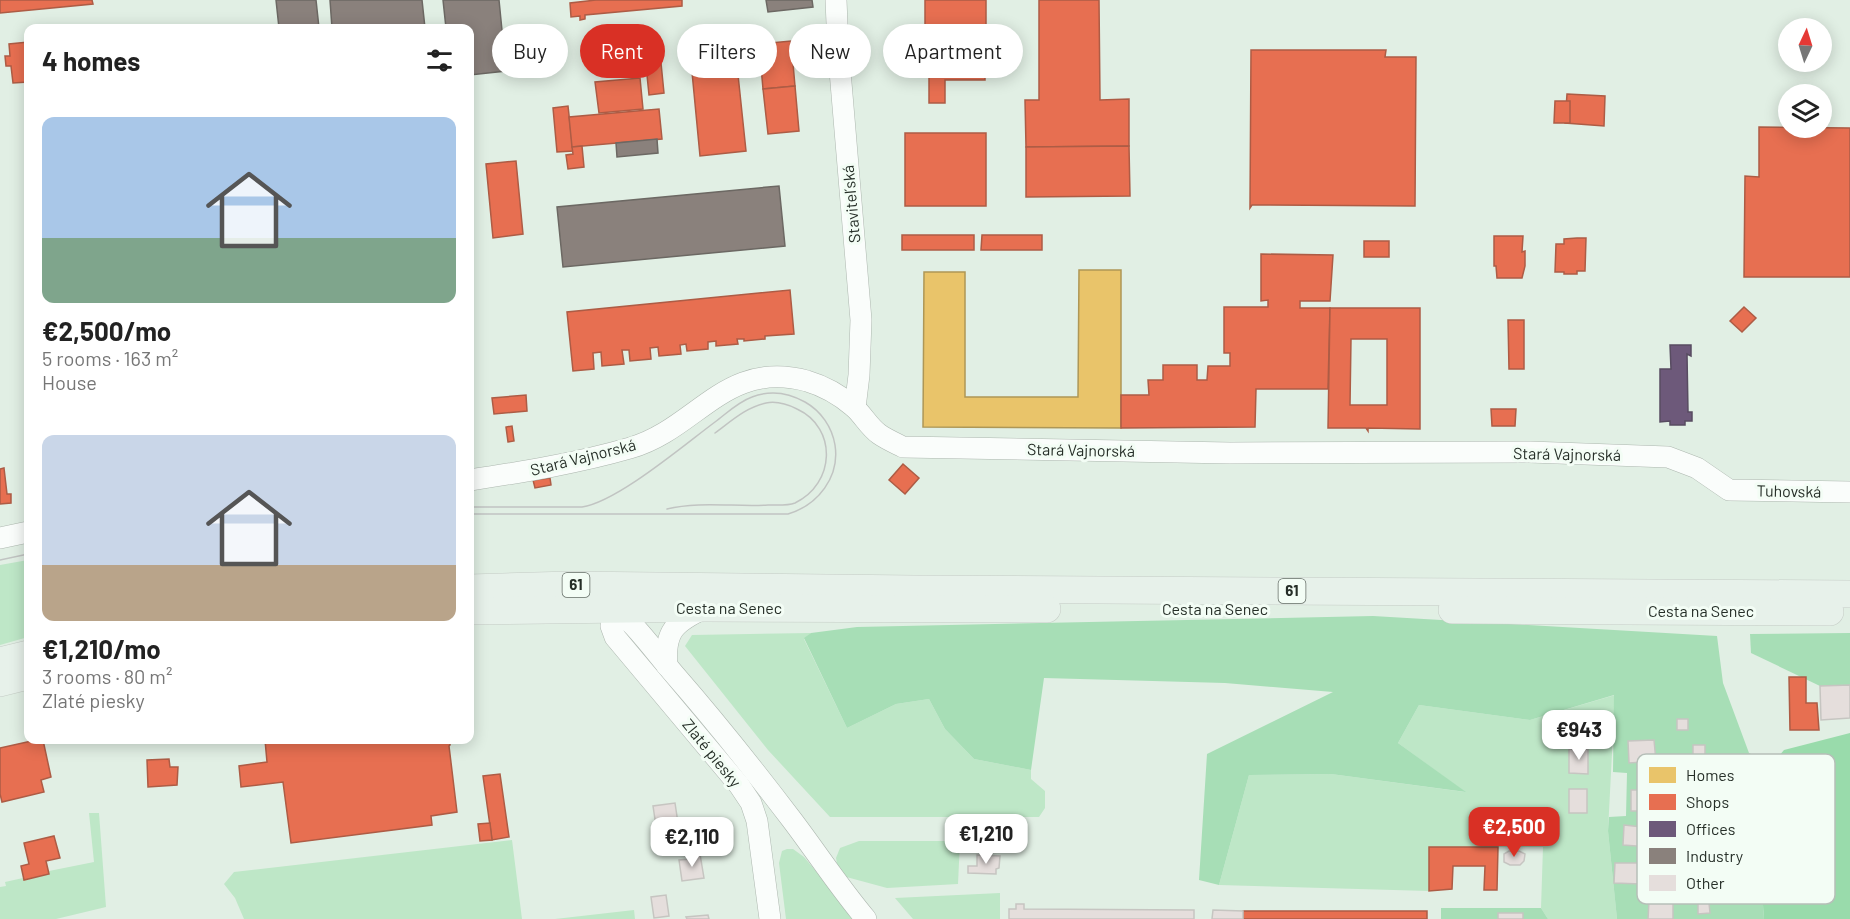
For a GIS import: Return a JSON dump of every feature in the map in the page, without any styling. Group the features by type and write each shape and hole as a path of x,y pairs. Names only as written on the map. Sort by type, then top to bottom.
{"main road":[{"name":"Cesta na Senec","path":"474,588 570,585 1850,594"},
{"name":"Cesta na Senec","path":"474,611 706,608 1850,612"},
{"path":"0,661 24,655"},
{"path":"0,683 24,677"}],"street":[{"name":"Staviteľská","path":"836,0 861,320 855,408"},
{"name":"Stará Vajnorská","path":"474,479 530,471 633,448 662,434 732,387 747,380 779,377 807,381 824,387 855,408 878,434 903,447 1230,453 1530,452 1668,457 1697,468 1729,490"},
{"name":"Tuhovská","path":"1729,490 1850,492"},
{"path":"0,538 24,533"},
{"name":"Zlaté piesky","path":"570,585 616,609 667,666 711,716 793,821 840,888 866,919"},
{"name":"Cesta na Senec","path":"616,609 632,600 678,586"},
{"path":"667,666 666,646 672,631 683,619 706,608"},
{"name":"Zlaté piesky","path":"616,609 611,626 615,637 751,803 757,822 770,919"}],"shaded area":[{"path":"24,561 24,638 0,645 0,565"},
{"path":"1373,616 1717,636 1723,683 1751,754 1637,754 1637,904 1763,904 1764,919 1617,919 1608,831 1609,817 1626,816 1627,773 1613,772 1614,695 1530,720 1419,705 1398,743 1466,792 1331,774 1249,775 1219,885 1199,880 1207,754 1333,692 1225,683 1044,678 1031,770 974,759 945,729 929,699 896,704 847,728 804,638 811,633 857,627"},
{"path":"811,633 804,639 847,728 896,704 929,699 945,729 974,759 1031,770 1031,779 1045,791 1045,808 1039,817 830,817 768,750 685,646 692,635"},
{"path":"1850,633 1850,685 1820,686 1751,653 1750,634"},
{"path":"1615,695 1608,831 1617,919 1548,919 1541,908 1543,847 1429,847 1429,891 1219,885 1249,775 1331,774 1465,792 1398,743 1419,705 1530,720"},
{"path":"1850,733 1850,919 1764,919 1763,904 1835,904 1835,754 1781,754 1784,750"},
{"path":"89,813 99,813 106,907 56,919 0,919 0,887 6,886 5,882 23,878 25,880 49,874 49,871 94,862"},
{"path":"512,840 522,919 244,919 235,898 224,884 234,872"},
{"path":"859,841 960,841 958,884 887,888 839,875 836,858 840,848"},
{"path":"793,849 804,857 856,919 786,919 779,863 782,851"},
{"path":"1000,893 1000,919 913,919 895,898"},
{"path":"1441,908 1541,908 1548,919 1441,919"},
{"path":"634,910 635,919 555,919"}],"building: Homes":[{"path":"1079,270 1121,270 1121,428 923,427 924,272 965,272 965,397 1078,397"}],"building: Shops":[{"path":"0,0 92,0 93,4 0,13"},
{"path":"596,0 682,0 682,6 585,15 585,19 580,20 580,16 571,17 570,3"},
{"path":"925,0 986,0 986,24 925,24"},
{"path":"1039,0 1099,0 1100,100 1129,99 1129,146 1026,147 1025,100 1039,100"},
{"path":"789,41 789,78 794,78 795,86 763,89 762,78 777,78 777,42"},
{"path":"24,42 24,82 13,83 11,66 6,66 5,56 10,56 9,44"},
{"path":"1251,50 1386,50 1385,57 1416,57 1415,206 1252,205 1250,208"},
{"path":"640,78 643,109 599,113 595,82"},
{"path":"647,78 662,78 664,93 649,95"},
{"path":"693,78 738,78 746,151 700,156"},
{"path":"929,78 985,78 985,80 945,80 945,103 929,103"},
{"path":"795,86 799,131 768,134 763,89"},
{"path":"1567,94 1605,96 1604,126 1565,123"},
{"path":"1555,101 1570,101 1570,123 1554,123"},
{"path":"568,106 573,151 557,152 553,108"},
{"path":"659,109 662,139 572,147 569,117"},
{"path":"1759,127 1778,127 1778,138 1832,138 1832,128 1850,128 1850,277 1744,277 1745,176 1759,177"},
{"path":"905,133 986,133 986,206 905,206"},
{"path":"582,146 584,167 568,169 566,155 573,154 572,147"},
{"path":"1129,146 1130,196 1026,197 1026,147"},
{"path":"516,161 523,234 493,238 486,164"},
{"path":"902,235 974,235 974,250 902,250"},
{"path":"982,235 1042,235 1042,250 981,250"},
{"path":"1494,236 1523,236 1522,252 1525,251 1525,266 1522,278 1497,278 1496,266 1494,266"},
{"path":"1586,238 1585,271 1577,271 1577,274 1555,272 1556,244 1564,244 1564,239"},
{"path":"1364,241 1389,241 1389,257 1364,257"},
{"path":"1261,254 1333,255 1330,301 1300,301 1300,308 1330,308 1328,389 1256,389 1255,427 1121,428 1121,395 1149,395 1148,380 1163,380 1163,365 1197,365 1197,380 1207,380 1208,366 1230,366 1230,353 1224,353 1224,307 1268,307 1268,300 1261,301"},
{"path":"790,290 794,334 765,336 765,339 744,341 744,339 737,339 738,344 716,346 716,341 708,342 708,349 687,351 686,344 680,345 681,354 659,356 658,347 650,348 651,359 630,361 629,350 622,350 624,364 602,366 601,352 593,353 594,369 573,371 567,312"},
{"path":"1744,307 1756,318 1742,332 1730,321"},
{"path":"1330,308 1420,308 1420,429 1368,428 1368,431 1366,428 1328,428","holes":["1351,339 1387,339 1387,405 1350,405"]},
{"path":"1508,320 1524,320 1524,369 1509,369"},
{"path":"526,395 527,411 494,414 492,398"},
{"path":"1491,409 1516,409 1515,426 1492,426"},
{"path":"512,426 514,441 508,442 506,427"},
{"path":"903,464 919,478 905,494 889,480"},
{"path":"4,468 7,494 11,494 11,503 0,504 0,469"},
{"path":"550,478 551,485 535,488 533,480"},
{"path":"1789,677 1806,677 1806,703 1817,703 1819,730 1790,730"},
{"path":"24,743 44,744 51,777 41,780 44,792 2,802 0,748"},
{"path":"265,744 450,744 457,812 431,816 432,825 291,843 283,782 241,787 239,766 267,762"},
{"path":"169,759 170,767 178,767 177,785 148,787 147,760"},
{"path":"500,774 509,837 492,840 483,776"},
{"path":"490,823 492,840 480,841 478,824"},
{"path":"54,836 60,858 46,861 49,874 24,880 21,866 29,864 24,843"},
{"path":"1429,847 1498,847 1497,890 1484,890 1485,866 1453,866 1452,889 1429,891"},
{"path":"1243,911 1427,911 1427,919 1243,919"}],"building: Offices":[{"path":"1670,345 1691,345 1691,356 1687,354 1688,412 1692,412 1692,421 1685,421 1685,425 1670,425 1670,421 1660,422 1660,369 1671,369"}],"building: Industry":[{"path":"276,0 316,0 319,24 279,24"},
{"path":"330,0 422,0 425,24 332,24"},
{"path":"443,0 499,0 501,24 492,24 492,73 474,75 474,24 446,24"},
{"path":"766,0 812,0 813,7 768,12"},
{"path":"657,139 658,153 617,157 616,143"},
{"path":"779,186 785,246 563,267 557,207"}],"building: Other":[{"path":"1850,685 1850,718 1821,720 1820,686"},
{"path":"1677,719 1688,719 1688,730 1677,730"},
{"path":"1654,740 1655,754 1637,754 1637,762 1629,763 1628,741"},
{"path":"1693,745 1705,745 1705,754 1693,754"},
{"path":"1569,749 1588,749 1588,774 1569,773"},
{"path":"1569,789 1587,789 1587,813 1569,813"},
{"path":"1631,790 1637,790 1637,811 1631,811"},
{"path":"675,803 678,823 656,826 653,806"},
{"path":"1624,825 1637,826 1637,846 1623,845"},
{"path":"700,845 701,851 687,852 687,846"},
{"path":"1509,851 1519,851 1525,854 1524,861 1520,865 1510,865 1504,862 1504,854"},
{"path":"700,854 704,878 682,881 679,860 691,859 690,855"},
{"path":"977,855 1000,856 996,874 968,873 968,866 977,866"},
{"path":"1615,863 1637,863 1637,884 1614,883"},
{"path":"666,895 669,916 654,918 651,897"},
{"path":"1016,904 1024,904 1024,909 1194,910 1194,919 1009,919 1009,909 1016,909"},
{"path":"1649,904 1673,904 1673,919 1648,919"},
{"path":"1698,904 1709,904 1710,913 1698,914"},
{"path":"1213,910 1243,911 1243,919 1212,919"},
{"path":"1498,913 1523,913 1523,919 1498,919"},
{"path":"708,915 709,919 687,919 686,917"}],"tram line":[{"path":"474,507 582,507 596,503 650,471 737,405 752,397 766,394 786,395 811,406 825,420 835,445 834,468 825,488 809,504 788,514 474,514"},
{"path":"667,509 704,505 792,504 808,494 818,483 824,470 825,442 820,429 797,409 782,403 766,403 752,408 715,433"},
{"path":"0,560 24,555"}]}
